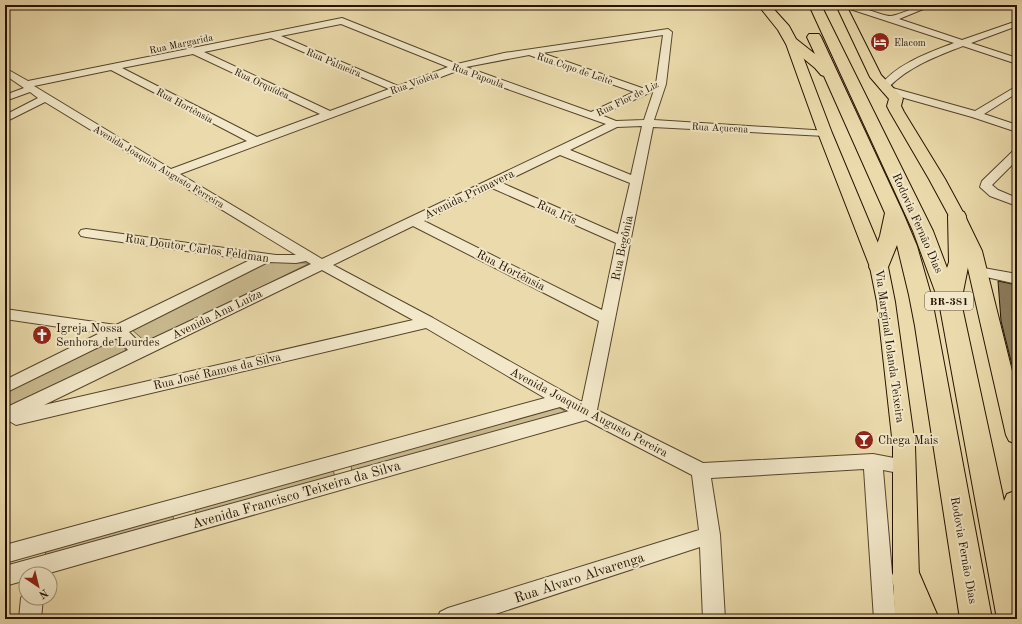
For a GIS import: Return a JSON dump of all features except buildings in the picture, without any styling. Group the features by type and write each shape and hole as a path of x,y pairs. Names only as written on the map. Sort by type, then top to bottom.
{"highway":[{"path":"764,5 784,29 791,41 820,65 835,84"},
{"name":"Rodovia Fernão Dias","path":"800,5 894,213 907,246 922,303 976,619"},
{"name":"Rodovia Fernão Dias","path":"815,5 923,231 950,302 1013,619"},
{"path":"879,267 890,236 894,213"},
{"path":"950,302 959,262 956,216"},
{"path":"1005,577 1017,502"},
{"path":"906,578 923,619"}],"main road":[{"path":"847,5 883,86 896,98 894,106 937,179 973,252 1014,410 1017,435"},
{"name":"Via Marginal Iolanda Teixeira","path":"791,41 825,134 879,267 887,310 904,446 906,578 909,619"}],"street":[{"path":"847,5 1017,61"},
{"path":"891,19 929,5"},
{"name":"Rua Margarida","path":"5,98 25,84 114,68 342,21"},
{"name":"Rua Papoula","path":"342,21 456,67 615,124"},
{"path":"1016,23 910,66 892,77 883,86 1017,129"},
{"name":"Rua Violeta","path":"171,173 456,67 484,59 668,32"},
{"name":"Rua Flor de Liz","path":"590,116 661,84 668,32"},
{"name":"Rua Palmeira","path":"271,35 397,89"},
{"name":"Rua Orquídea","path":"195,51 328,114"},
{"name":"Rua Copo de Leite","path":"529,52 644,92"},
{"name":"Rua Hortênsia","path":"114,68 256,142"},
{"name":"Avenida Joaquim Augusto Ferreira","path":"5,71 45,98 310,257"},
{"name":"Rua Begônia","path":"588,413 608,319 622,241 648,123 661,84"},
{"path":"976,115 1017,89"},
{"path":"5,119 45,98"},
{"name":"Rua Açucena","path":"615,124 648,123 825,134"},
{"name":"Avenida Primavera","path":"310,257 414,221 615,124"},
{"path":"559,150 636,181"},
{"path":"1017,153 986,184 986,187 994,194 1017,202"},
{"name":"Rua Irís","path":"491,183 622,241"},
{"name":"Rua Hortênsia","path":"414,221 608,319"},
{"name":"Rua Doutor Carlos Feldman","path":"86,233 265,258 286,260 310,257"},
{"name":"Avenida Joaquim Augusto Pereira","path":"310,257 428,322 562,400 701,471"},
{"name":"Avenida Ana Luíza","path":"5,416 139,352 310,257"},
{"path":"5,387 265,258"},
{"path":"978,271 1017,279"},
{"path":"5,314 119,331 139,352"},
{"name":"Rua José Ramos da Silva","path":"5,420 428,322"},
{"name":"Avenida Francisco Teixeira da Silva","path":"5,554 562,400"},
{"name":"Avenida Francisco Teixeira da Silva","path":"50,566 182,526 588,413"},
{"path":"341,461 345,481"},
{"path":"714,619 710,535 701,471 873,461 904,466"},
{"path":"873,461 885,619"},
{"path":"181,505 182,526"},
{"name":"Rua Álvaro Alvarenga","path":"448,619 710,535"},
{"path":"34,566 36,546"},
{"name":"Avenida Francisco Teixeira da Silva","path":"5,576 18,574"},
{"path":"30,619 31,606"}],"shaded area":[{"path":"266,262 310,263 147,343 131,329"},
{"path":"115,338 128,352 5,411 5,392"},
{"path":"558,407 568,413 352,473 351,465"},
{"path":"333,469 335,478 196,518 195,508"},
{"path":"173,515 174,524 44,560 46,551"}],"place":[{"name":"Elacom","path":"880,42"},
{"name":"Igreja Nossa Senhora de Lourdes","path":"42,335"},
{"name":"Chega Mais","path":"864,440"}]}
